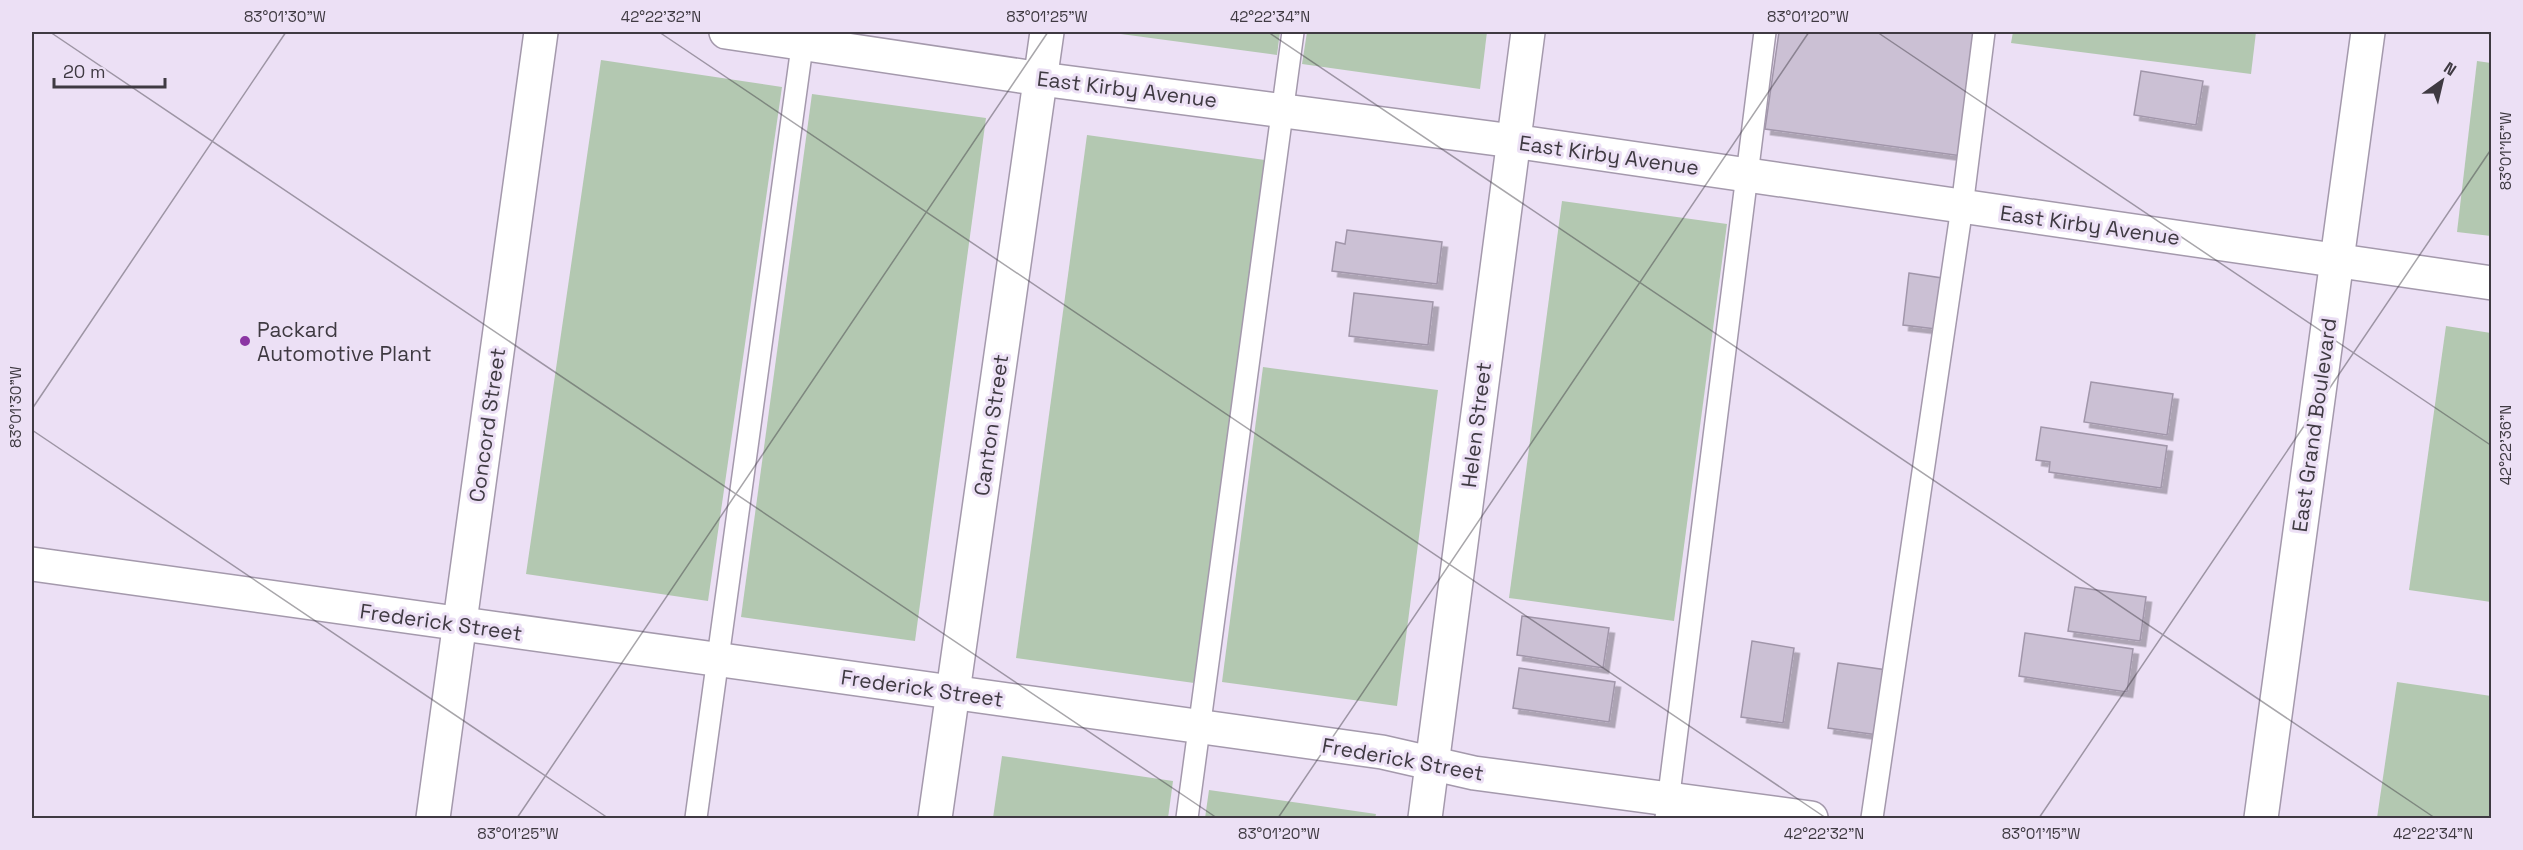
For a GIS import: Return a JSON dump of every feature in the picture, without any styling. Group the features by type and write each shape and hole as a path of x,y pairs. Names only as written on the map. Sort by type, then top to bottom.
{"street":[{"name":"Concord Street","path":"433,819 541,32"},
{"name":"East Kirby Avenue","path":"726,32 803,37 1041,79 1513,141 2492,283"},
{"name":"Canton Street","path":"935,819 1047,32"},
{"name":"Helen Street","path":"1425,819 1528,32"},
{"name":"East Grand Boulevard","path":"2261,819 2368,32"},
{"name":"Frederick Street","path":"32,564 1382,752 1473,773 1668,809 1811,819"}],"lane":[{"path":"1187,819 1293,32"},
{"path":"1668,809 1765,32"},
{"path":"1872,819 1962,207 1984,32"},
{"path":"696,819 803,37"}],"green space":[{"path":"1106,32 1280,32 1277,55"},
{"path":"1307,32 1487,32 1480,89 1302,64"},
{"path":"2013,32 2256,32 2251,74 2011,43"},
{"path":"601,60 782,87 708,601 526,574"},
{"path":"2477,61 2491,63 2491,236 2457,232"},
{"path":"812,94 986,118 915,641 741,617"},
{"path":"1087,135 1265,160 1194,683 1016,658"},
{"path":"1562,201 1727,224 1674,621 1509,598"},
{"path":"2446,326 2491,333 2491,602 2409,590"},
{"path":"1263,367 1438,390 1397,706 1222,682"},
{"path":"2397,682 2491,696 2491,818 2377,818"},
{"path":"1002,756 1173,781 1168,818 993,818"},
{"path":"1209,790 1376,814 1375,818 1205,818"}],"building":[{"path":"1779,32 1978,32 1962,156 1765,129"},
{"path":"2141,71 2203,81 2196,125 2134,115"},
{"path":"1347,230 1442,242 1437,284 1332,271 1336,242 1345,244"},
{"path":"1909,273 1942,278 1936,329 1903,325"},
{"path":"1354,293 1433,302 1428,345 1349,336"},
{"path":"2091,382 2173,394 2167,435 2084,422"},
{"path":"2041,427 2167,446 2161,488 2049,472 2050,462 2036,460"},
{"path":"2075,587 2146,597 2140,641 2068,631"},
{"path":"1522,616 1609,628 1603,668 1517,655"},
{"path":"2025,633 2133,649 2127,692 2019,676"},
{"path":"1752,641 1794,648 1783,723 1741,717"},
{"path":"1838,663 1887,670 1878,735 1828,728"},
{"path":"1519,668 1615,682 1609,722 1513,708"}],"place":[{"name":"Packard Automotive Plant","path":"245,341"}]}
